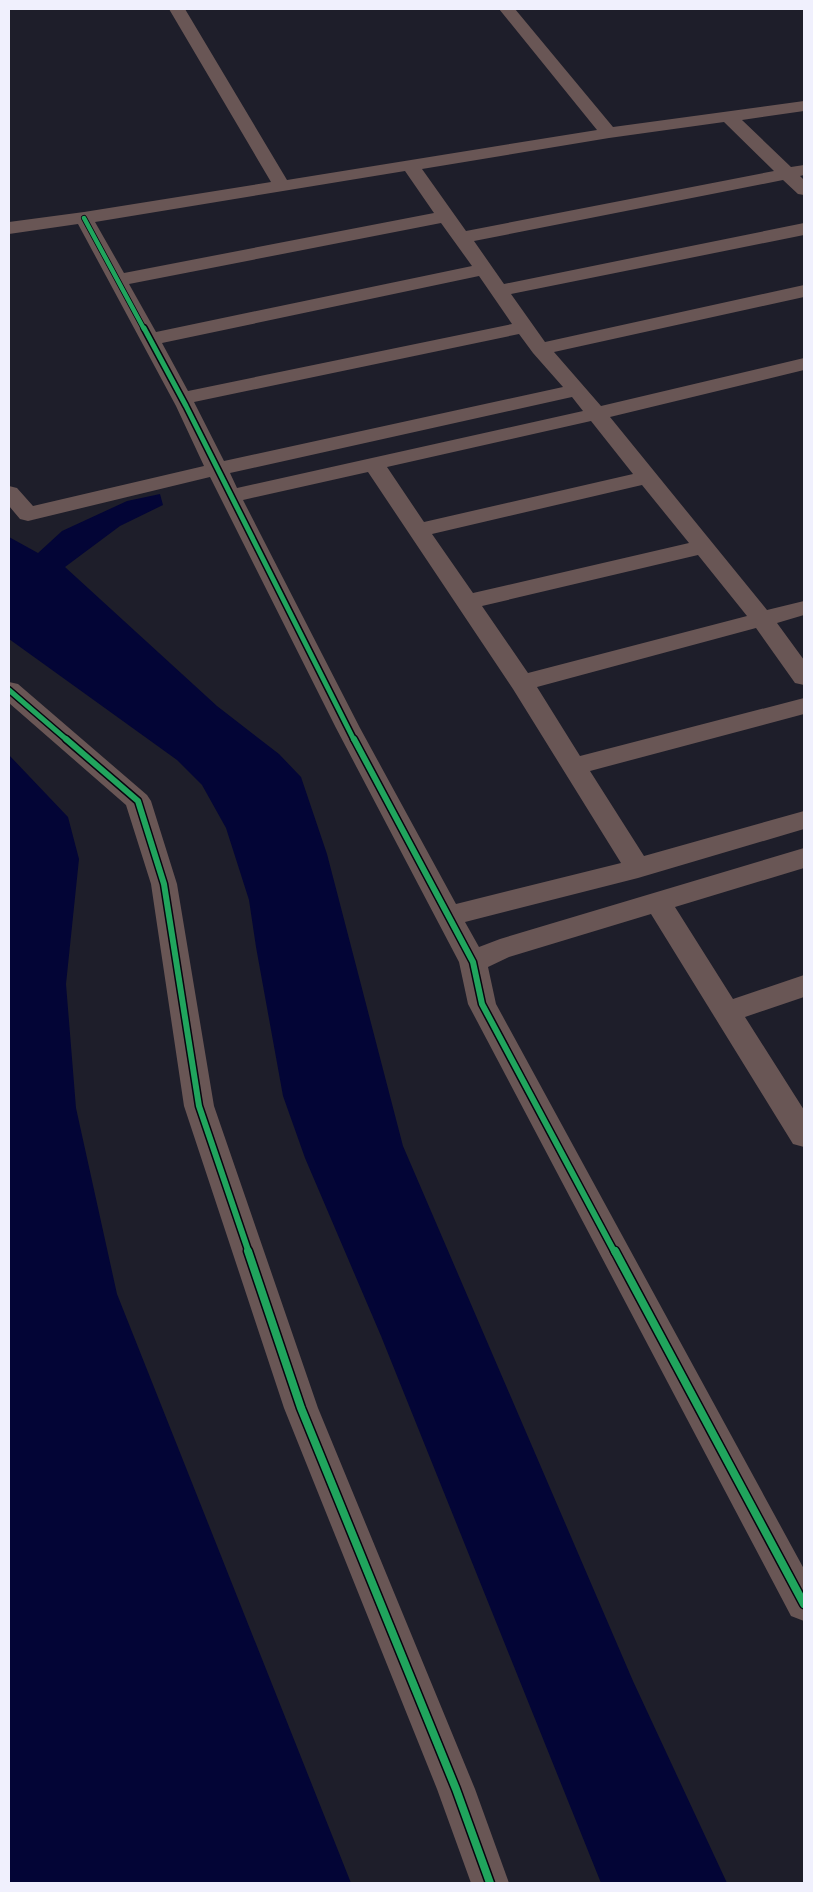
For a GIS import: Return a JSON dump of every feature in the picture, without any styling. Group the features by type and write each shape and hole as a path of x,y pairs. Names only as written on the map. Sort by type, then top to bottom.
{"street":[{"path":"177,9 282,186"},
{"path":"507,9 609,133"},
{"path":"9,228 84,218 609,133 804,106"},
{"path":"729,116 795,172 804,190"},
{"path":"410,165 540,349 577,390 762,619 804,677"},
{"path":"462,238 795,172"},
{"path":"119,280 447,216"},
{"path":"84,218 182,398 348,728 473,962 482,1004 804,1604"},
{"path":"499,291 804,229"},
{"path":"150,339 484,269"},
{"path":"540,349 804,291"},
{"path":"182,398 525,327"},
{"path":"230,496 596,414 804,364"},
{"path":"9,493 28,514 217,469 577,390"},
{"path":"374,464 522,683 638,868"},
{"path":"418,530 647,477"},
{"path":"467,602 703,547"},
{"path":"522,683 804,608"},
{"path":"9,690 138,801 164,884 199,1106 301,1408 456,1789 490,1883"},
{"path":"574,766 804,706"},
{"path":"448,916 638,868 804,820"},
{"path":"473,962 500,949 804,858"},
{"path":"658,902 802,1128"},
{"path":"727,1012 804,986"}],"shaded area":[{"path":"160,494 163,505 120,526 65,567 217,706 279,754 301,777 327,854 403,1146 633,1681 727,1883 601,1883 381,1336 305,1158 283,1096 249,900 226,828 202,785 177,760 9,639 9,537 38,553 62,531 127,501"},
{"path":"9,755 68,817 79,859 66,984 76,1108 117,1294 351,1883 9,1883"}],"cycle path":[{"path":"84,218 186,406 348,728 473,962 482,1004 804,1604"},
{"path":"9,690 138,801 164,884 199,1106 301,1408 456,1789 490,1883"}]}
